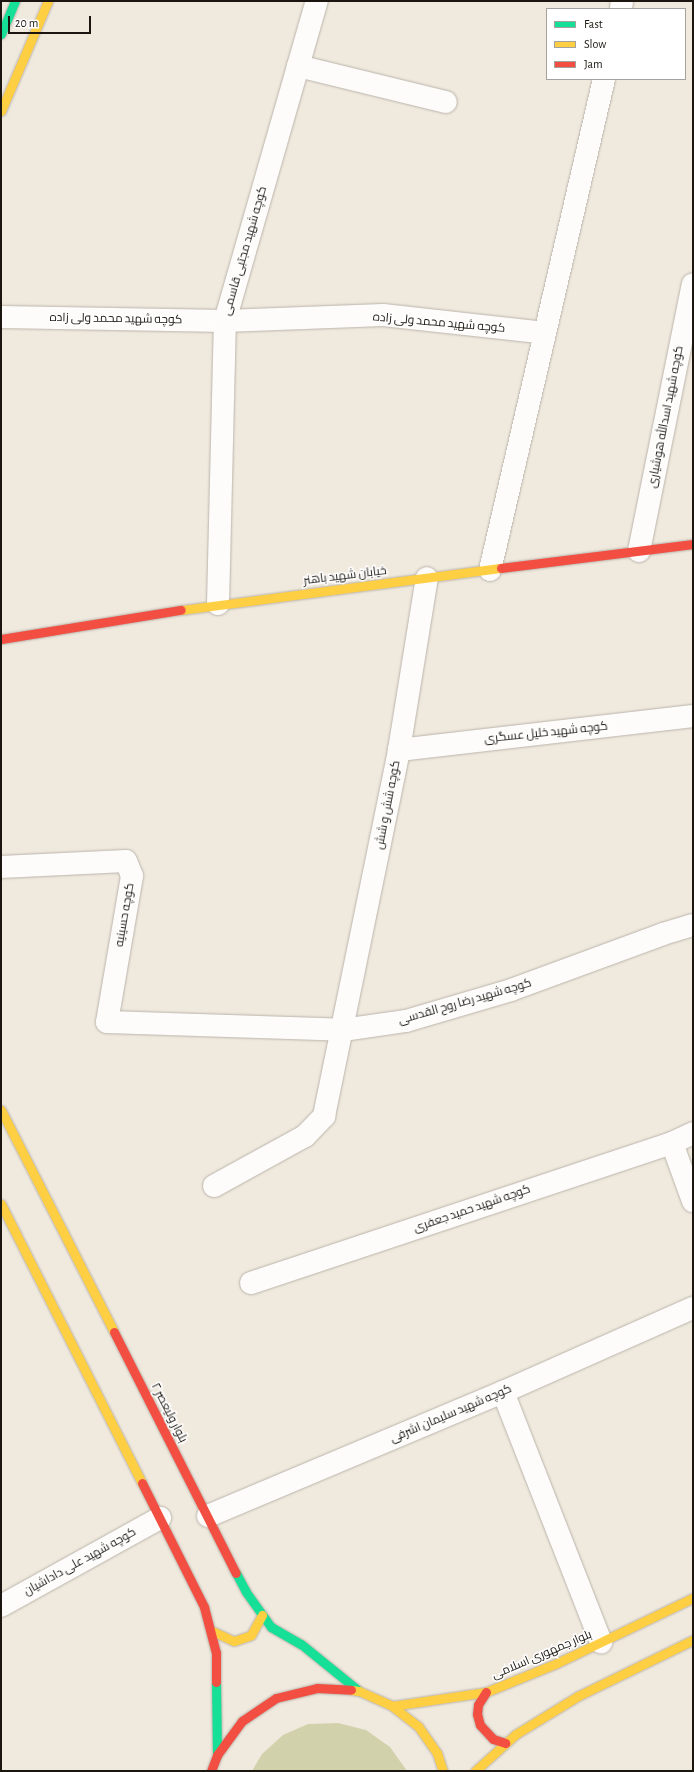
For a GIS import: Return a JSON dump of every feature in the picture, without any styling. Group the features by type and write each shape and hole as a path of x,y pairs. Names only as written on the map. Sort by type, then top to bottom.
{"main road":[{"path":"1,34 15,1"},
{"path":"1,110 48,1"},
{"name":"خیابان شهید باهنر","path":"1,639 218,604 693,544"},
{"name":"بلوار ولیعصر ۲","path":"1,1110 246,1592 271,1627 301,1644 359,1691"},
{"path":"1,1204 204,1607 216,1653 217,1755"},
{"name":"بلوار جمهوری اسلامی","path":"392,1706 486,1692 555,1664 693,1598"},
{"path":"210,1630 234,1642 251,1635 262,1615"},
{"path":"475,1771 516,1734 578,1696 693,1640"},
{"path":"211,1771 217,1755 242,1721 276,1698 317,1688 359,1691 392,1706 418,1726 437,1753 444,1771"},
{"path":"486,1692 478,1705 477,1714 480,1725 493,1739 505,1743"}],"street":[{"name":"کوچه شهید مجتبی قاسمی","path":"218,604 225,321 317,1"},
{"path":"298,66 446,102"},
{"path":"490,570 604,80"},
{"name":"کوچه شهید اسدالله هوشیاری","path":"639,550 693,284"},
{"name":"کوچه شهید محمد ولی زاده","path":"1,317 225,321 383,315 545,333"},
{"name":"کوچه شش و شش","path":"214,1186 305,1136 324,1116 399,750 427,578"},
{"name":"کوچه شهید خلیل عسگری","path":"399,750 693,716"},
{"name":"کوچه حسینیه","path":"1,867 126,861 132,876 107,1022"},
{"name":"کوچه شهید رضا روح القدسی","path":"107,1022 342,1030 406,1021 512,990 663,934 693,925"},
{"name":"کوچه شهید حمید جعفری","path":"250,1283 672,1143 693,1133"},
{"path":"672,1143 693,1201"},
{"name":"کوچه شهید سلیمان اشرفی","path":"208,1516 503,1392 693,1308"},
{"path":"503,1392 601,1642"},
{"name":"کوچه شهید علی داداشیان","path":"1,1606 160,1518"}],"green space":[{"path":"338,1723 366,1730 390,1747 407,1771 252,1771 262,1754 283,1735 308,1724"}],"traffic: fast":[{"path":"1,34 15,1"},
{"path":"236,1573 246,1592 271,1627 301,1644 359,1691"},
{"path":"216,1682 217,1755"}],"traffic: slow":[{"path":"1,111 48,1"},
{"path":"181,610 501,568"},
{"path":"1,1110 114,1332"},
{"path":"1,1204 142,1483"},
{"path":"392,1706 486,1692 555,1664 693,1598"},
{"path":"210,1630 234,1641 251,1635 262,1615"},
{"path":"475,1771 516,1734 578,1696 693,1640"},
{"path":"351,1690 359,1691 392,1706 418,1726 437,1753 443,1771"}],"traffic: jam":[{"path":"501,568 693,544"},
{"path":"1,639 181,610"},
{"path":"114,1332 236,1573"},
{"path":"142,1483 204,1607 216,1653 216,1682"},
{"path":"211,1771 217,1755 242,1721 276,1698 317,1688 351,1690"},
{"path":"486,1692 478,1705 477,1714 480,1725 493,1739 505,1743"}]}
